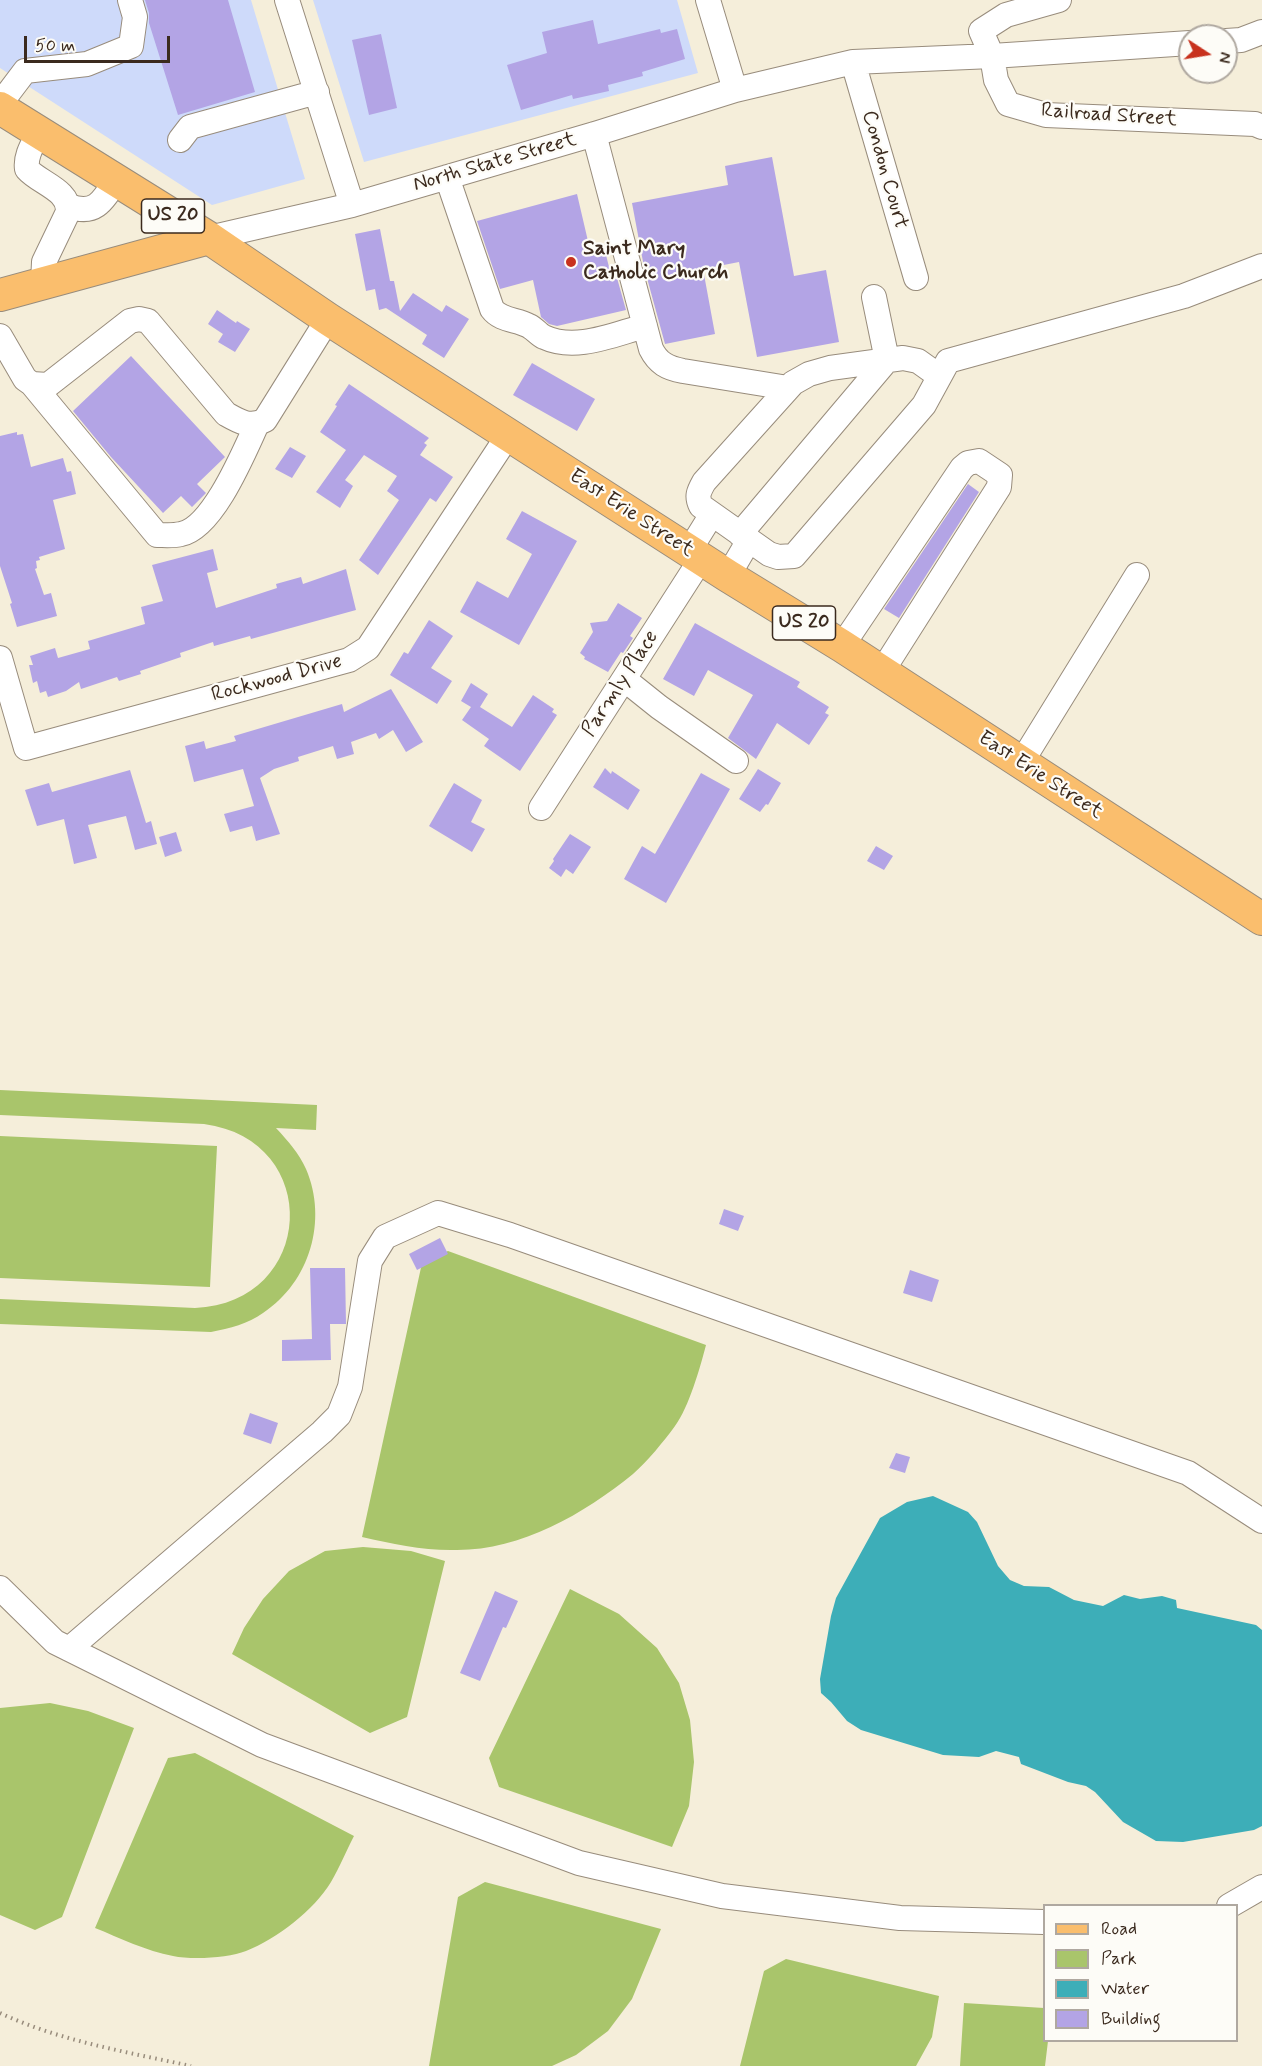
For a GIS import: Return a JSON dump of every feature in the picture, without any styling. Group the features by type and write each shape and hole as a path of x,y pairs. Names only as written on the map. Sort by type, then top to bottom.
{"main road":[{"name":"East Erie Street","path":"0,106 209,238 328,319 728,576 842,646 1262,919"},
{"name":"North State Street","path":"0,295 209,238"}],"street":[{"path":"0,106 25,71 87,64 131,46 135,17 130,0"},
{"path":"287,0 352,205"},
{"path":"708,0 735,90"},
{"path":"992,56 981,31 1006,15 1059,0"},
{"path":"1238,40 1262,32"},
{"name":"North State Street","path":"209,238 352,205 735,90 853,62 1178,44"},
{"name":"Railroad Street","path":"992,56 996,80 1008,104 1046,115 1255,124 1262,127"},
{"name":"Condon Court","path":"853,62 916,278"},
{"path":"180,140 190,128 317,92"},
{"path":"39,132 28,154 27,169 64,198 67,212 44,262 43,283"},
{"path":"594,134 656,360 671,369 788,388"},
{"path":"447,177 492,309 502,317 529,326 543,337 564,343 585,341 645,326"},
{"path":"67,212 86,210 96,206 104,199 116,180"},
{"path":"939,376 918,361 903,358 809,374 788,388 704,482 697,499 700,506 769,554 778,557 794,556 924,405 948,361 1184,296 1262,266"},
{"path":"874,297 887,360"},
{"path":"32,384 48,385 119,328 130,321 139,319 147,321 226,414 242,423 256,424 265,420 328,319"},
{"path":"0,336 25,379 32,384 157,535 182,534 200,522 215,505 232,477 256,424"},
{"path":"728,576 745,537 887,360"},
{"name":"Rockwood Drive","path":"0,658 26,748 348,660 368,648 509,434"},
{"path":"842,646 962,468 968,463 979,461 1000,475 999,487 881,673"},
{"name":"Parmly Place","path":"541,808 624,679 695,555 712,514"},
{"path":"1021,763 1137,575"},
{"path":"624,679 659,707 736,761"},
{"path":"69,1649 339,1415 350,1387 370,1261 385,1238 438,1213 510,1235 1188,1473 1262,1521"},
{"path":"0,1588 55,1642 262,1745 579,1863 722,1896 900,1918 1043,1922"},
{"path":"1230,1904 1262,1887"}],"path":[{"path":"0,2013 30,2027 110,2049 191,2066"}],"shaded area":[{"path":"0,0 251,0 305,179 212,205 0,68"},
{"path":"313,0 677,0 698,73 364,162"}],"green space":[{"path":"0,1090 317,1105 316,1130 276,1128 293,1147 306,1169 315,1209 310,1248 293,1285 279,1300 257,1317 239,1325 211,1332 0,1324 0,1299 195,1308 235,1299 264,1279 283,1252 290,1220 286,1188 270,1159 243,1136 204,1124 0,1115"},
{"path":"0,1136 217,1146 210,1287 0,1278"},
{"path":"448,1251 706,1345 694,1387 680,1418 671,1432 633,1474 594,1503 551,1527 505,1544 457,1550 433,1549 362,1537 422,1263"},
{"path":"363,1547 411,1551 445,1561 407,1717 370,1733 232,1654 244,1628 263,1599 289,1571 325,1551"},
{"path":"570,1589 619,1614 657,1648 679,1683 690,1720 694,1762 689,1806 672,1847 499,1787 489,1758"},
{"path":"50,1703 88,1711 134,1728 62,1917 35,1930 0,1915 0,1708"},
{"path":"195,1753 354,1836 324,1893 305,1913 258,1946 220,1957 181,1957 163,1954 95,1928 168,1758"},
{"path":"485,1882 661,1929 632,1999 608,2031 576,2055 552,2066 429,2066 458,1897"},
{"path":"786,1959 939,1996 932,2037 916,2066 740,2066 764,1971"},
{"path":"964,2003 1043,2008 1043,2042 1048,2042 1045,2066 960,2066"}],"water":[{"path":"933,1496 968,1512 977,1522 998,1566 1010,1580 1024,1586 1049,1587 1074,1600 1103,1606 1124,1595 1140,1599 1162,1596 1176,1600 1177,1608 1256,1625 1262,1630 1262,1826 1254,1830 1183,1842 1156,1841 1123,1822 1095,1792 1086,1786 1068,1782 1021,1764 1019,1757 996,1751 979,1757 943,1755 861,1730 847,1721 821,1693 820,1679 836,1598 880,1518 907,1502"}],"building":[{"path":"145,0 228,0 255,92 178,115 149,23"},
{"path":"593,20 598,44 660,29 661,33 677,29 685,59 642,72 643,76 608,85 609,91 573,99 572,95 521,110 507,65 547,53 542,32"},
{"path":"381,34 397,108 369,115 352,40"},
{"path":"772,157 794,276 826,270 839,342 757,357 739,262 703,269 715,334 665,344 644,267 632,203 728,185 725,166"},
{"name":"Saint Mary Catholic Church","path":"577,194 591,254 605,251 612,279 617,278 626,310 557,326 549,324 541,317 533,280 500,289 477,221"},
{"path":"380,229 390,281 394,281 400,311 413,293 442,312 446,305 469,319 444,358 422,344 427,335 386,308 379,310 375,289 366,291 355,234"},
{"path":"217,310 250,329 235,352 218,342 223,334 208,324"},
{"path":"131,356 225,457 197,484 206,493 192,507 181,496 163,513 111,457 73,411"},
{"path":"532,363 595,399 577,431 513,395"},
{"path":"349,384 429,438 424,443 427,445 420,455 453,477 436,502 430,498 378,575 359,560 399,500 387,491 397,476 364,455 345,480 353,486 340,508 316,492 346,450 320,432"},
{"path":"17,432 17,435 23,434 31,467 63,458 67,472 71,471 76,494 53,500 65,549 39,557 40,560 36,561 37,568 35,569 44,595 51,593 57,616 17,627 0,566 0,436"},
{"path":"290,447 306,456 292,478 275,469"},
{"path":"968,484 979,492 899,618 884,609"},
{"path":"522,511 577,541 519,645 460,612 477,581 508,598 532,554 506,539"},
{"path":"213,549 218,570 207,573 216,608 277,588 276,584 301,577 303,584 346,569 356,610 251,639 250,636 214,646 213,642 180,653 181,657 119,681 117,677 81,689 79,682 66,691 48,697 46,691 40,693 37,681 33,683 29,665 33,665 30,656 55,648 58,658 90,649 88,641 145,624 141,607 163,601 152,565"},
{"path":"618,603 642,618 630,636 633,638 608,672 584,659 585,657 580,653 593,632 590,623 607,621"},
{"path":"429,620 453,636 431,668 452,681 437,704 390,675 404,652 408,654"},
{"path":"695,623 800,682 797,687 829,707 825,713 829,715 809,745 777,723 756,759 728,738 753,695 708,670 694,696 663,679"},
{"path":"471,683 488,694 480,707 512,727 533,695 554,709 552,712 557,715 520,771 484,746 489,739 462,720 471,707 461,701"},
{"path":"391,689 423,742 406,752 393,730 379,739 376,733 351,742 354,754 337,759 333,746 298,757 299,761 274,769 260,778 280,834 256,841 252,826 230,832 224,814 254,806 243,769 194,782 185,746 204,741 206,749 236,741 234,736 342,704 344,712"},
{"path":"605,768 611,774 612,771 640,790 628,810 593,787"},
{"path":"758,769 781,783 768,805 766,804 760,812 739,799"},
{"path":"130,770 146,823 151,821 157,844 135,850 126,816 88,825 97,858 74,864 64,819 37,826 25,790 49,783 52,792"},
{"path":"701,773 730,789 666,903 624,879 642,846 655,854"},
{"path":"454,783 482,800 471,822 485,829 472,852 429,826"},
{"path":"176,832 182,851 165,857 159,837"},
{"path":"570,834 591,847 573,874 566,869 561,877 549,868"},
{"path":"876,846 893,856 884,870 867,861"},
{"path":"724,1209 744,1216 738,1231 719,1224"},
{"path":"440,1238 448,1254 417,1270 409,1254"},
{"path":"310,1268 345,1268 346,1324 330,1324 331,1360 282,1361 282,1340 312,1339"},
{"path":"910,1270 939,1280 932,1302 903,1293"},
{"path":"250,1413 278,1423 271,1444 243,1434"},
{"path":"896,1453 910,1457 905,1473 889,1468"},
{"path":"495,1591 518,1601 506,1628 503,1627 480,1681 460,1673"}],"place":[{"name":"Saint Mary Catholic Church","path":"571,262"}]}
